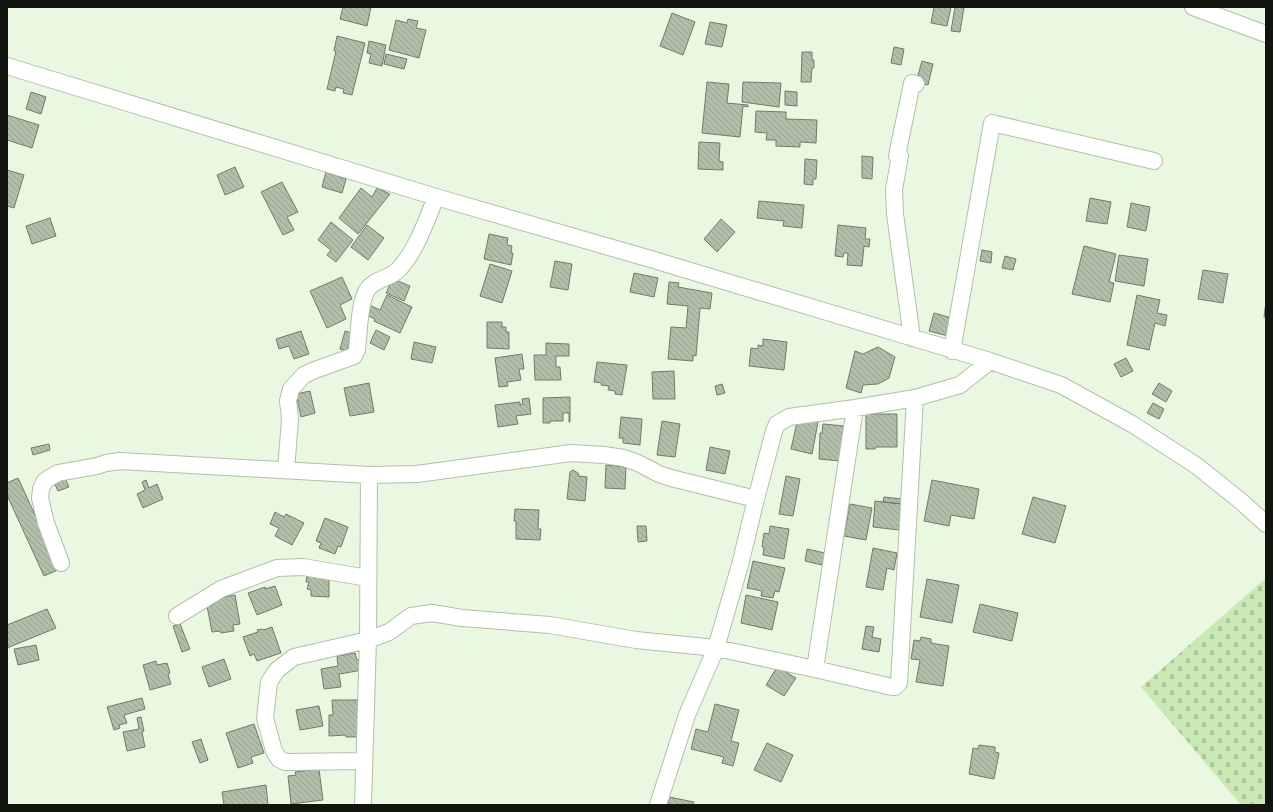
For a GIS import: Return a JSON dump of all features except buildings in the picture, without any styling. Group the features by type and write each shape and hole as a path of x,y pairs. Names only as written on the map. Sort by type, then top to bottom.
{"street":[{"path":"1193,7 1266,34"},
{"path":"7,66 436,197 654,260 990,361 1061,385 1132,424 1197,466 1243,503 1266,524"},
{"path":"912,338 895,214 894,189 900,156 897,156 912,83 916,84"},
{"path":"952,350 992,122 1154,161"},
{"path":"286,470 290,419 288,401 291,389 304,376 354,356 357,350 363,298 368,288 376,282 394,274 402,266 417,241 436,197"},
{"path":"658,805 687,715 716,648 740,566 756,499 777,424 789,417 915,398 960,384 990,361"},
{"path":"364,761 285,762 279,758 274,751 266,718 269,682 277,670 294,657 368,640 389,632 411,616 432,613 462,618 550,625 636,640 716,648 895,687 899,683 915,398"},
{"path":"815,669 855,408"},
{"path":"60,563 46,523 40,498 41,489 44,482 58,473 120,461 369,475 417,474 571,453 624,458 671,478 756,499"},
{"path":"363,805 368,640 369,475"},
{"path":"178,616 221,589 278,568 303,567 368,578"}],"green space":[{"path":"1266,578 1266,805 1241,805 1141,687"}]}
